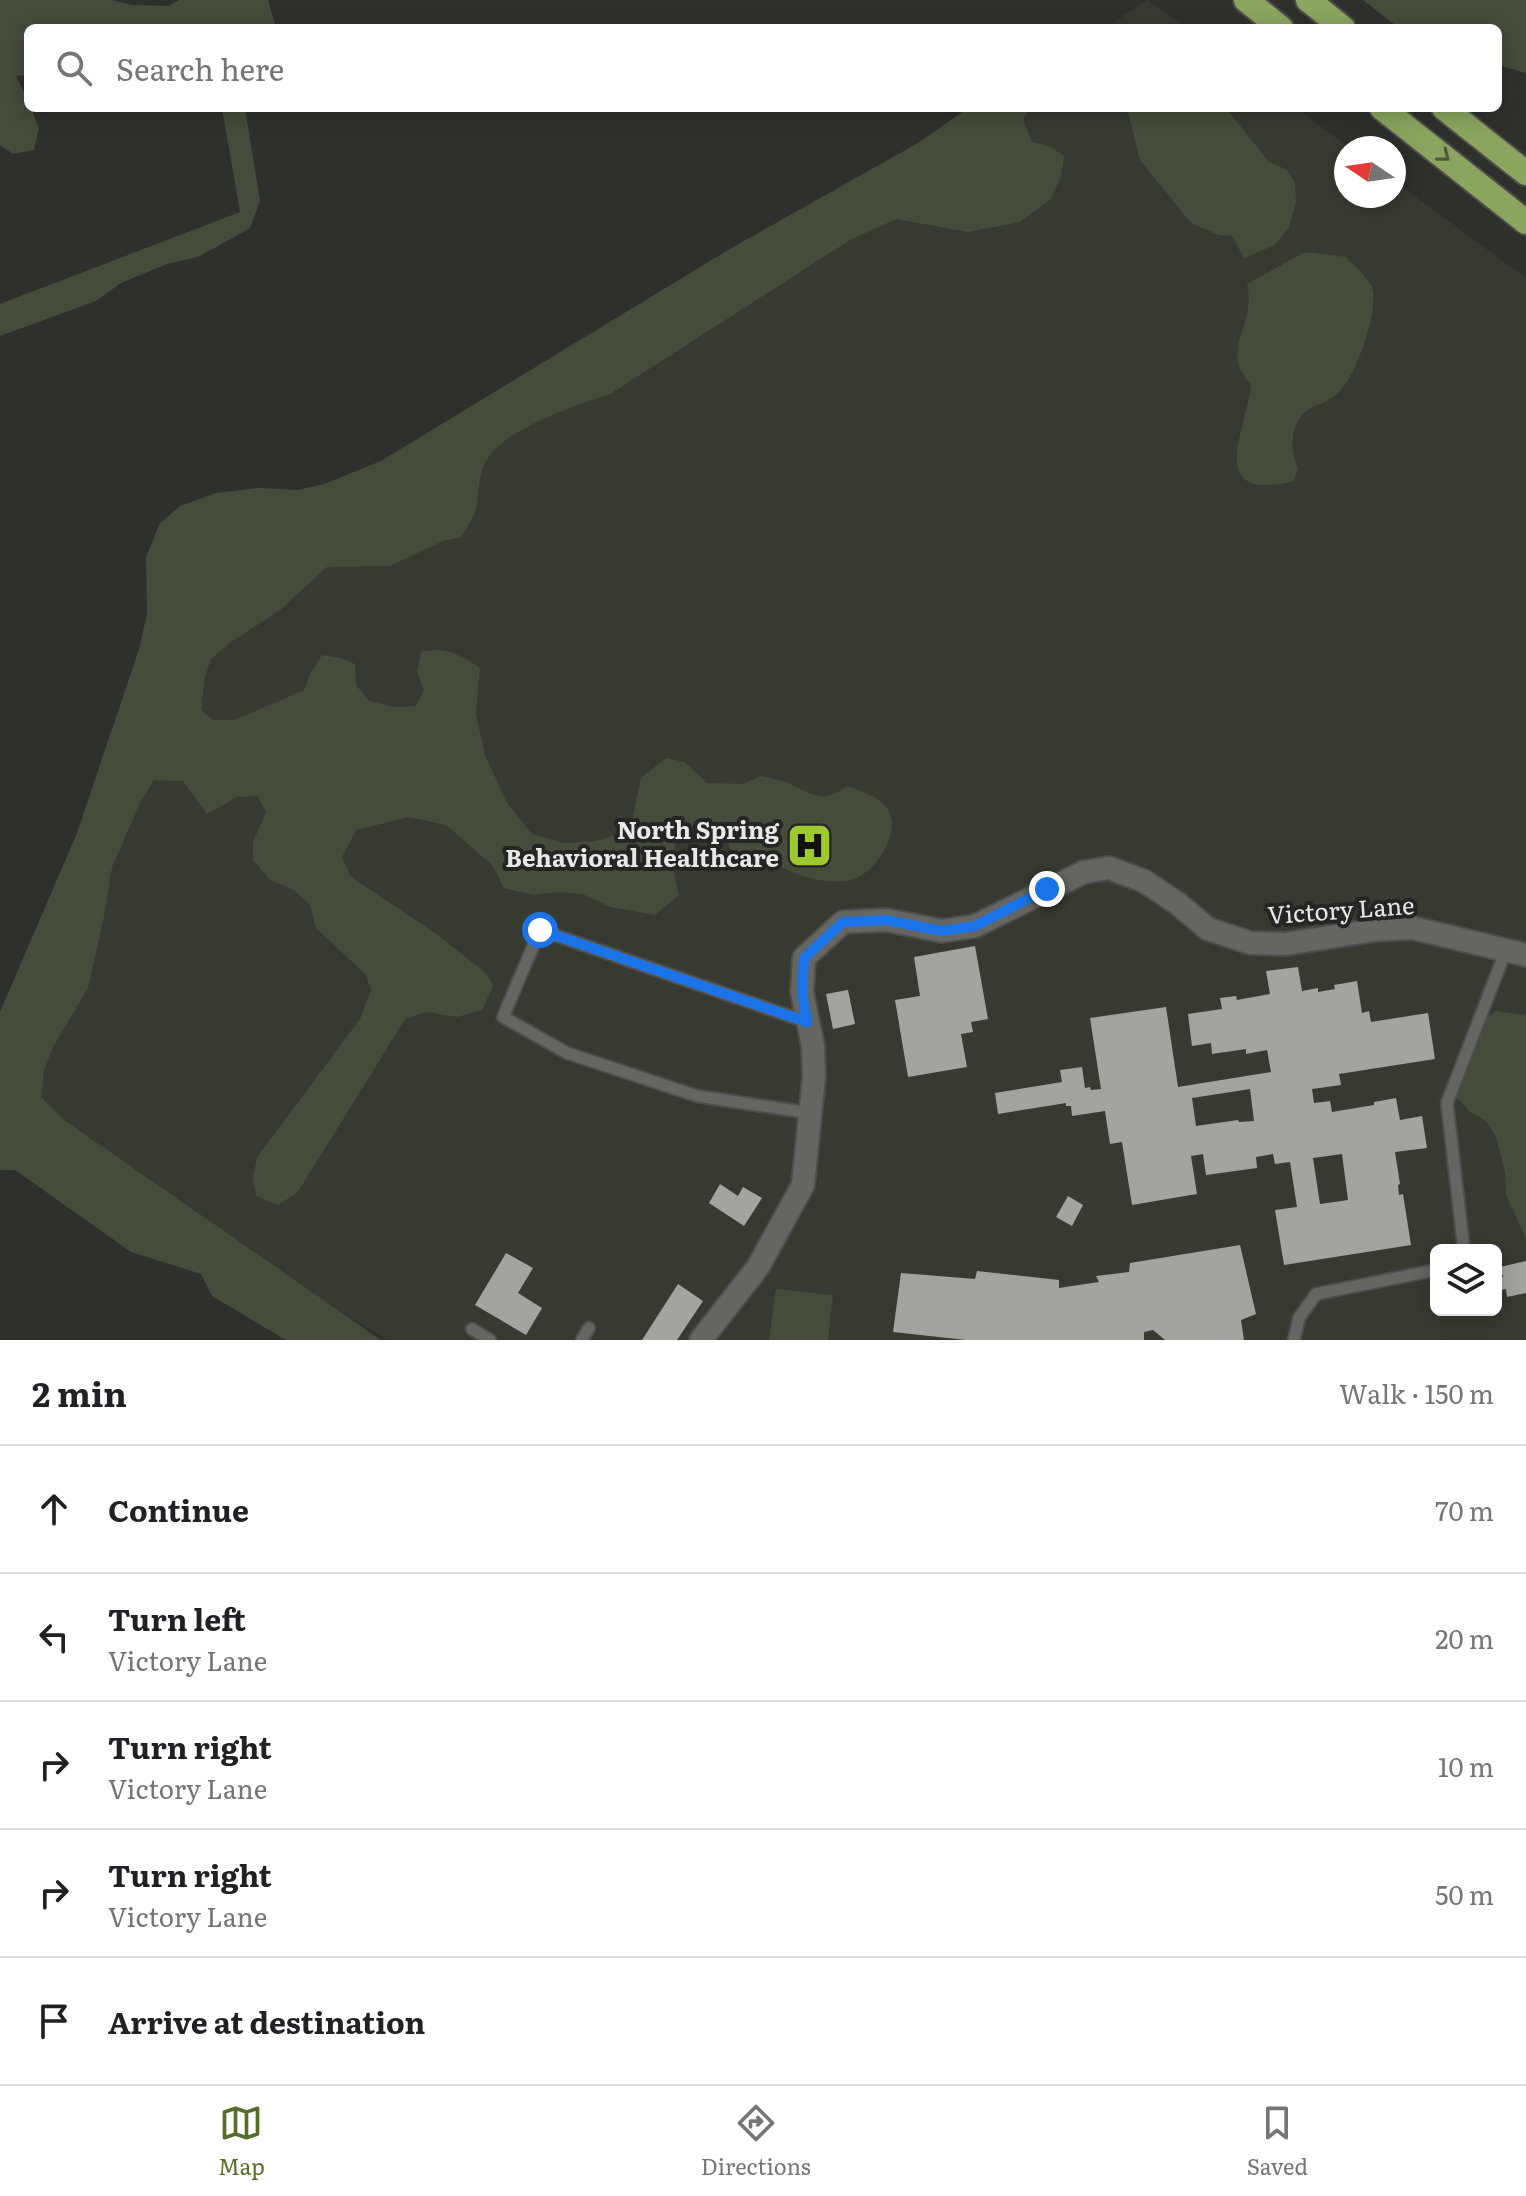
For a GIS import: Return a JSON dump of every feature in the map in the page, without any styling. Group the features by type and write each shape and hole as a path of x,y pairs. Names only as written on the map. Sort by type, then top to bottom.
{"highway":[{"path":"1246,0 1276,24"},
{"path":"1308,0 1338,24"},
{"path":"1387,112 1526,222"},
{"path":"1449,112 1526,173"}],"street":[{"name":"Victory Lane","path":"701,1340 758,1267 803,1185 813,1046 802,992 804,958 843,922 886,920 942,931 975,926 1084,872 1109,868 1144,881 1208,929 1251,943 1285,944 1375,930 1413,928 1516,952"}],"lane":[{"path":"807,1022 540,930 503,1017 567,1053 697,1096 810,1113"},
{"path":"1463,1244 1447,1103 1516,952"},
{"path":"1294,1340 1299,1318 1316,1294 1430,1271"},
{"path":"582,1340 589,1328"},
{"path":"472,1329 490,1340"}],"shaded area":[{"path":"1147,0 1181,24 1112,24"},
{"name":"North Spring Behavioral Healthcare","path":"981,112 1301,112 1334,136 1334,208 1406,208 1406,190 1526,278 1526,1340 387,1340 0,1099 0,1071 187,620"}],"green space":[{"path":"0,0 112,0 132,5 169,6 179,0 268,0 275,24 24,24 24,75 16,76 24,93 24,112 33,112 39,128 34,150 13,154 0,145"},
{"path":"1363,0 1526,0 1526,73 1502,66 1502,24 1394,24"},
{"path":"223,112 246,112 260,201 250,228 198,257 167,264 121,283 96,301 0,336 0,304 240,212"},
{"path":"962,112 1028,112 1023,120 1032,142 1051,147 1064,156 1061,177 1050,200 1020,222 968,232 896,219 850,240 610,394 524,429 495,449 483,466 476,510 461,537 443,541 390,566 327,567 280,610 211,659 205,677 201,710 213,720 235,720 304,690 322,655 355,664 356,685 369,701 395,707 416,706 424,690 417,671 421,652 438,650 452,653 480,668 476,714 485,756 508,804 532,834 564,843 596,841 625,832 631,823 641,778 666,758 685,762 707,783 744,784 760,776 820,796 832,795 848,786 873,796 885,806 892,825 881,857 873,866 857,878 844,881 810,878 782,868 754,870 737,859 725,835 704,822 683,827 675,845 673,860 679,895 655,915 610,907 585,895 560,892 534,895 504,888 493,866 446,825 409,817 356,830 342,857 351,877 435,933 486,973 493,986 482,1010 457,1017 426,1012 405,1019 298,1192 278,1205 256,1196 253,1178 257,1157 360,1019 371,990 366,975 316,928 310,905 295,891 269,879 253,860 253,842 266,812 258,796 237,797 207,814 183,781 154,780 141,801 112,867 88,988 53,1047 44,1070 41,1097 64,1120 381,1340 286,1340 212,1296 201,1274 131,1252 15,1170 0,1170 0,1012 77,833 140,646 147,613 146,557 160,523 180,506 216,493 259,488 298,490 324,484 381,461 728,250 918,143"},
{"path":"1128,112 1229,112 1268,161 1287,170 1295,182 1296,203 1289,227 1275,245 1244,258 1232,236 1219,235 1193,224 1140,160"},
{"path":"1305,252 1346,257 1372,286 1372,315 1358,361 1344,386 1333,397 1304,413 1294,429 1292,442 1298,469 1294,481 1266,485 1249,482 1240,473 1237,459 1251,385 1240,368 1237,353 1248,307 1247,284"},
{"path":"1496,1011 1526,1015 1526,1238 1506,1195 1505,1172 1496,1137 1486,1121 1470,1112 1457,1098 1485,1018"},
{"path":"776,1289 833,1295 828,1340 769,1340"}],"building":[{"path":"975,946 988,1019 971,1022 973,1032 961,1034 967,1067 908,1077 895,1000 920,996 914,957"},
{"path":"1298,967 1302,991 1335,989 1334,985 1357,981 1362,1013 1369,1011 1371,1022 1428,1013 1435,1059 1339,1074 1341,1085 1312,1089 1314,1103 1330,1101 1332,1112 1396,1098 1400,1120 1422,1116 1427,1148 1395,1152 1399,1195 1403,1194 1411,1245 1284,1265 1275,1210 1297,1207 1290,1162 1275,1164 1273,1154 1256,1157 1257,1168 1206,1175 1203,1154 1191,1156 1197,1194 1132,1205 1122,1142 1110,1144 1105,1111 1072,1116 1071,1106 1066,1106 1066,1103 998,1114 995,1093 1062,1082 1060,1070 1082,1067 1085,1088 1101,1089 1090,1018 1166,1007 1178,1087 1271,1072 1267,1050 1246,1054 1246,1049 1212,1054 1211,1043 1192,1046 1188,1014 1222,1009 1220,998 1236,996 1237,1000 1270,994 1266,971","holes":["1250,1089 1254,1121 1196,1126 1192,1098","1342,1154 1348,1200 1320,1204 1313,1158"]},
{"path":"848,990 855,1024 833,1029 826,994"},
{"path":"720,1184 738,1196 743,1187 762,1198 744,1226 709,1203"},
{"path":"1068,1196 1083,1205 1072,1226 1056,1217"},
{"path":"1240,1245 1256,1314 1241,1320 1244,1340 1165,1340 1153,1330 1144,1332 1144,1340 966,1340 893,1332 901,1273 975,1279 977,1271 1059,1280 1059,1288 1099,1282 1096,1276 1129,1272 1130,1263"},
{"path":"506,1253 533,1268 518,1293 542,1308 526,1335 475,1305"},
{"path":"1526,1261 1526,1293 1507,1297 1506,1289 1502,1290 1502,1267"},
{"path":"678,1284 703,1301 677,1340 642,1340"}],"place":[{"name":"North Spring Behavioral Healthcare","path":"810,845"}],"route":[{"path":"540,930 807,1022 802,992 804,958 843,922 886,920 942,931 975,926 1047,889"}]}
